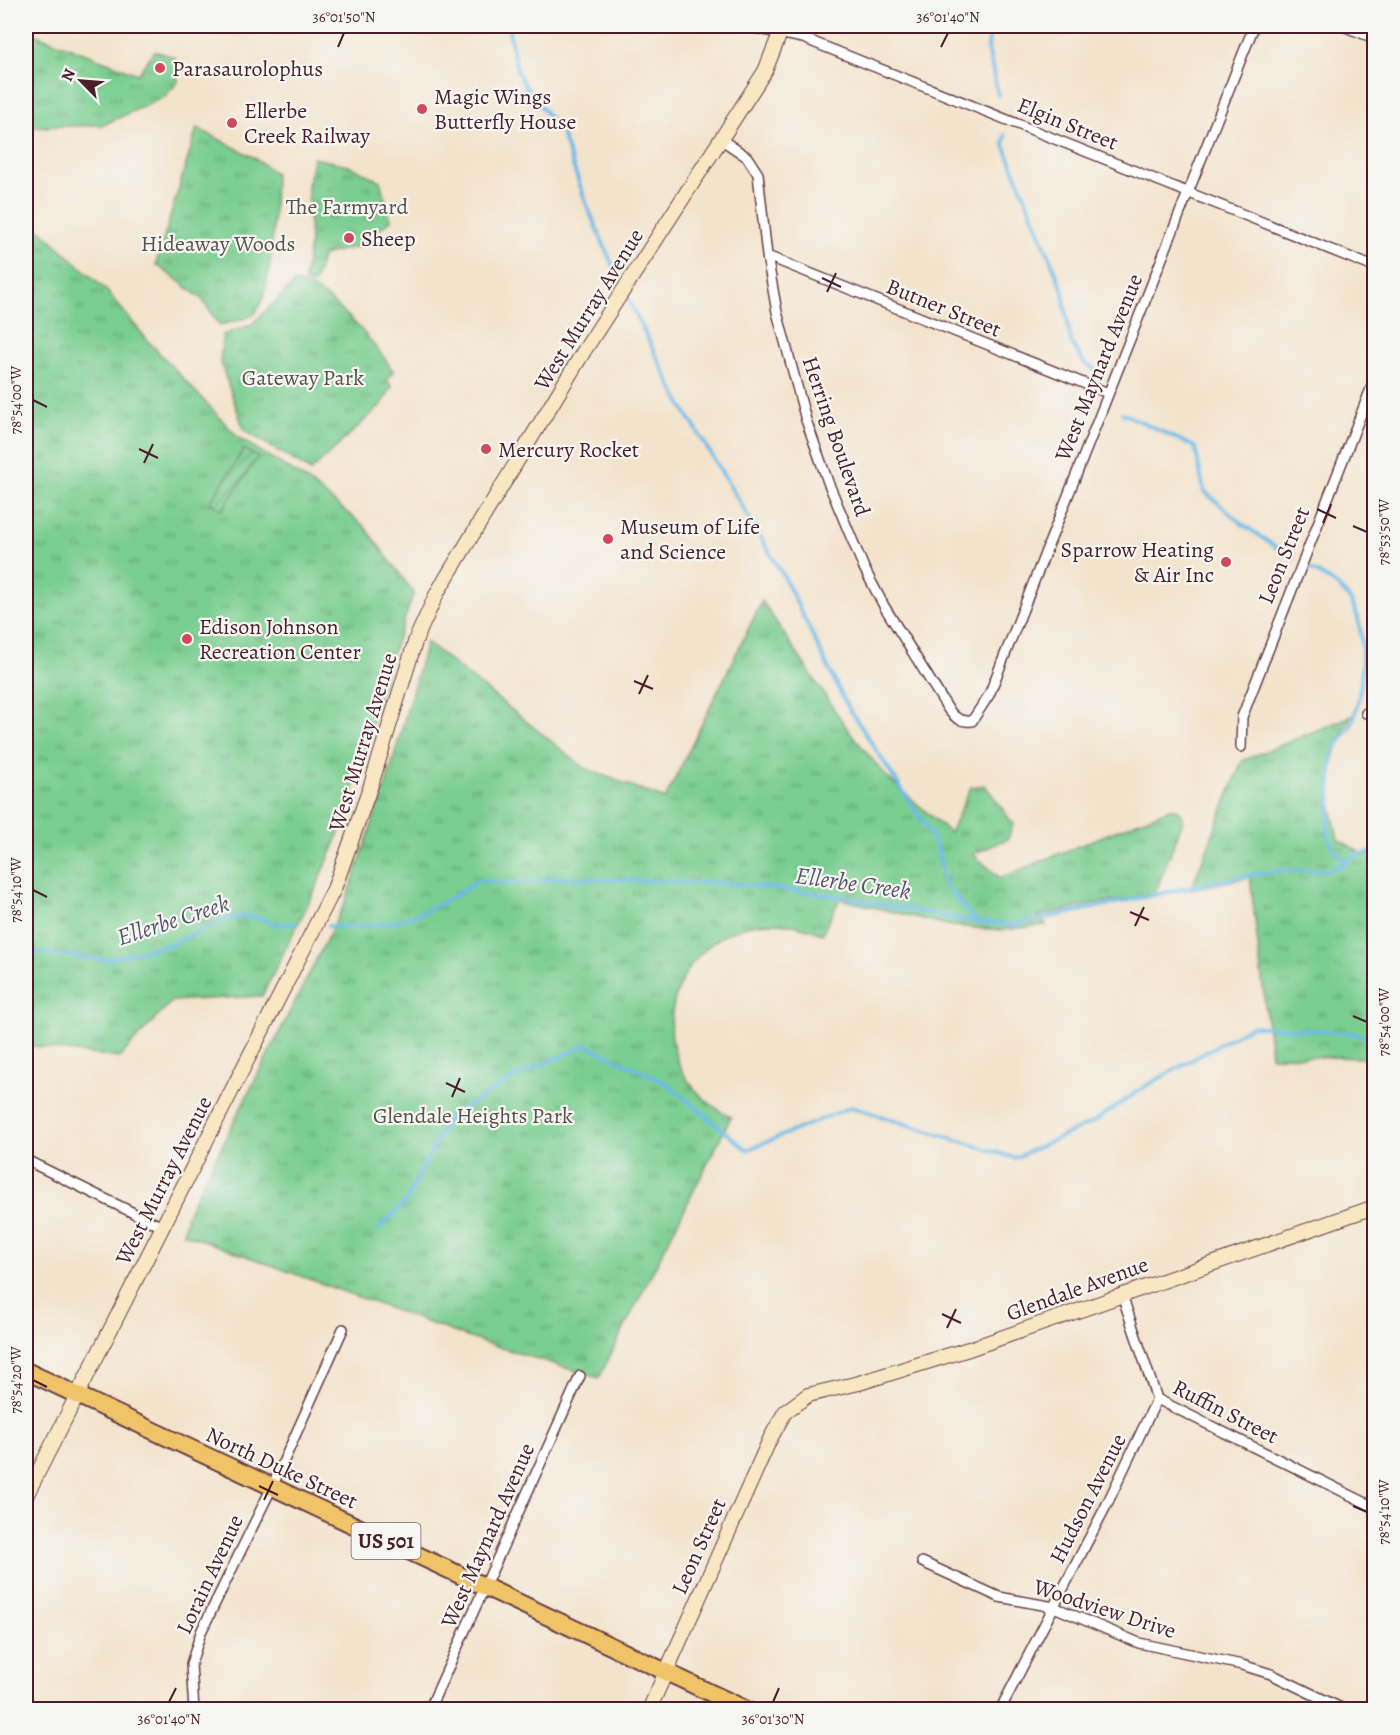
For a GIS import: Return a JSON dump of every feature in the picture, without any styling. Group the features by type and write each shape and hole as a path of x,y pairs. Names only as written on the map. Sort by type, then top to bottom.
{"highway":[{"name":"North Duke Street","path":"26,1371 747,1710"}],"street":[{"name":"Elgin Street","path":"744,26 781,29 1374,267"},
{"name":"West Maynard Avenue","path":"972,721 989,695 1254,26"},
{"path":"1343,26 1374,38"},
{"name":"West Murray Avenue","path":"26,1496 334,889 371,785 416,639 436,593 584,351 765,71 781,29"},
{"name":"Herring Boulevard","path":"722,140 747,157 758,174 767,256 777,312 806,420 828,482 864,568 901,635 948,709 964,722 972,721"},
{"name":"Butner Street","path":"767,256 1108,393"},
{"name":"Leon Street","path":"1241,747 1242,717 1374,381"},
{"path":"26,1160 162,1227"},
{"name":"Glendale Avenue","path":"793,1404 808,1395 859,1383 972,1348 1374,1207"},
{"name":"Ruffin Street","path":"1122,1295 1156,1399 1374,1507"},
{"name":"Lorain Avenue","path":"194,1710 190,1677 193,1654 201,1632 272,1487 343,1329"},
{"name":"West Maynard Avenue","path":"429,1710 579,1376"},
{"name":"Hudson Avenue","path":"1000,1710 1106,1506 1156,1399"},
{"name":"Leon Street","path":"649,1710 714,1559 770,1439 793,1404"},
{"name":"Woodview Drive","path":"922,1562 999,1596 1054,1607 1139,1643 1242,1665 1271,1674 1345,1710"}],"green space":[{"path":"26,31 138,74 154,51 175,57 178,82 164,97 103,125 34,127 26,122"},
{"name":"Hideaway Woods","path":"197,128 253,157 275,173 272,248 266,288 261,304 251,316 219,325 202,299 156,264"},
{"name":"The Farmyard","path":"313,158 348,165 380,181 391,220 360,246 323,255 314,284 304,281 310,243 308,186"},
{"path":"26,217 105,289 149,342 238,437 305,479 364,526 414,593 387,668 358,776 335,844 315,890 262,996 172,1001 119,1058 26,1045"},
{"name":"Gateway Park","path":"296,282 323,295 337,306 363,332 393,371 387,381 392,386 382,404 311,471 244,430 220,361 223,335 251,325"},
{"path":"244,449 258,457 222,510 210,503"},
{"name":"Glendale Heights Park","path":"762,601 848,730 886,776 950,833 971,787 985,785 1013,824 1008,839 973,854 1000,878 1169,809 1176,809 1182,814 1183,821 1154,896 1097,903 1038,916 1046,925 1002,930 951,926 840,899 822,934 775,923 735,930 703,951 682,981 672,1017 675,1054 695,1089 731,1117 599,1378 470,1338 183,1233 187,1214 345,903 389,775 426,642 585,768 665,799"},
{"path":"1351,716 1336,752 1331,773 1330,798 1338,839 1364,855 1374,853 1374,1058 1271,1056 1250,877 1191,889 1242,761"}],"waterway":[{"path":"508,26 517,71 527,89 561,132 588,208 621,285"},
{"path":"990,26 988,49 998,95"},
{"path":"1005,135 1004,145 1062,288 1071,342 1084,363 1099,372"},
{"path":"626,295 678,399 783,575 845,702 930,833 937,848 945,885 976,921"},
{"path":"1122,413 1195,447 1204,491 1241,523 1293,559"},
{"path":"1310,569 1342,590 1356,612 1360,627 1361,682 1355,715 1350,727 1332,753 1328,836 1337,855 1348,861"},
{"name":"Ellerbe Creek","path":"328,926 371,925 408,918 443,903 479,880 510,884 563,878 736,884 830,895 977,922 1012,925 1239,877 1276,871 1328,870 1356,855 1374,851"},
{"name":"Ellerbe Creek","path":"26,951 105,960 172,944 224,920 248,916 278,924 296,924"},
{"path":"378,1229 405,1203 448,1118 515,1077 586,1045 666,1083 747,1150 851,1107 1015,1158 1095,1121 1144,1087 1252,1026 1350,1033 1374,1039"}],"place":[{"name":"Parasaurolophus","path":"160,68"},
{"name":"Magic Wings Butterfly House","path":"422,109"},
{"name":"Ellerbe Creek Railway","path":"232,123"},
{"name":"Sheep","path":"349,238"},
{"name":"Mercury Rocket","path":"486,449"},
{"name":"Museum of Life and Science","path":"608,539"},
{"name":"Sparrow Heating & Air Inc","path":"1226,562"},
{"name":"Edison Johnson Recreation Center","path":"187,639"}]}
